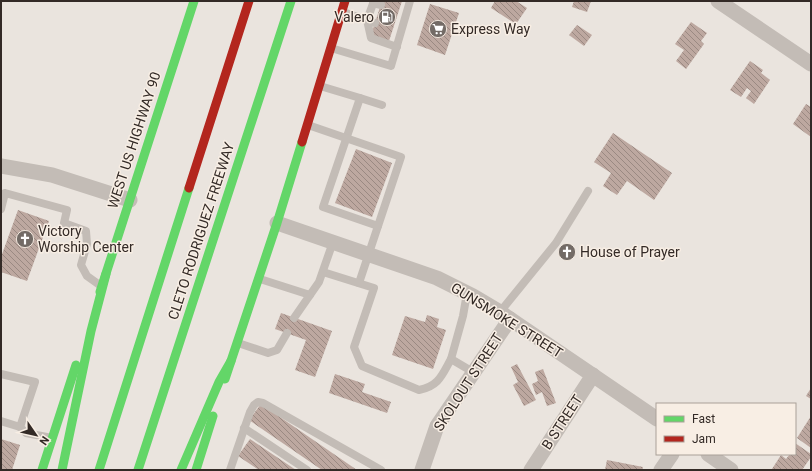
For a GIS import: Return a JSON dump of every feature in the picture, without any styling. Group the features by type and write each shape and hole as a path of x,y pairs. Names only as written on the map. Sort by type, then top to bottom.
{"main road":[{"name":"WEST US HIGHWAY 90","path":"42,470 194,1"},
{"name":"CLETO RODRIGUEZ FREEWAY","path":"99,470 249,1"},
{"name":"CLETO RODRIGUEZ FREEWAY","path":"138,470 291,1"},
{"path":"196,470 277,223 345,1"},
{"path":"62,470 88,346 106,274"},
{"path":"180,470 218,382 231,361"}],"street":[{"path":"718,1 811,64"},
{"path":"1,166 57,176 130,200"},
{"name":"GUNSMOKE STREET","path":"277,223 437,278 467,293 505,316 656,418"},
{"name":"SKOLOUT STREET","path":"422,470 437,426 473,372 505,316"},
{"name":"B STREET","path":"531,470 593,375"},
{"path":"661,470 671,455"},
{"path":"709,455 731,470"}],"lane":[{"path":"330,48 391,66 397,47 398,29 402,13 410,1"},
{"path":"376,3 371,21 371,38 397,47"},
{"path":"342,11 371,21"},
{"path":"319,86 382,105"},
{"path":"360,98 323,207 378,226"},
{"path":"307,124 401,157 359,283"},
{"path":"505,316 556,243 588,191"},
{"path":"1,209 5,193 67,210 64,223 86,231 87,244 81,265 87,276 101,287"},
{"path":"294,318 319,282 333,242"},
{"path":"323,272 374,288 354,347 362,366 419,390 427,388 439,381 451,359 463,316 467,293"},
{"path":"258,279 310,295"},
{"path":"237,343 268,353 277,350 287,333"},
{"path":"451,359 473,372"},
{"path":"1,374 35,382 20,427"},
{"path":"239,470 231,468 244,428 254,405 258,402 263,402 381,470"},
{"path":"1,421 20,427 26,433 52,438"},
{"path":"244,428 307,470"}],"building":[{"name":"Valero","path":"382,1 402,1 389,41 371,35"},
{"path":"495,1 516,1 527,8 516,24 491,8"},
{"path":"574,1 591,1 587,12 572,7"},
{"name":"Express Way","path":"430,4 459,13 445,55 417,45"},
{"path":"691,22 707,33 701,41 704,44 686,69 676,61 684,50 675,44"},
{"path":"577,25 592,35 584,46 569,35"},
{"path":"750,61 763,70 761,73 770,80 754,104 746,98 751,91 747,88 741,97 730,90"},
{"path":"806,104 811,107 811,137 793,124"},
{"path":"613,133 672,173 654,200 627,181 617,195 603,186 611,173 594,162"},
{"path":"356,149 392,163 372,217 335,203"},
{"name":"Victory Worship Center","path":"18,210 49,221 27,281 1,272 1,257"},
{"path":"281,313 332,331 315,377 295,370 306,340 275,329"},
{"path":"427,315 439,319 437,327 446,330 433,369 392,355 405,316 425,322"},
{"path":"517,364 536,400 524,406 513,385 518,382 511,367"},
{"path":"543,369 556,403 547,406 542,392 536,395 532,384 538,381 535,372"},
{"path":"335,374 365,384 362,392 391,402 387,413 329,393"},
{"path":"811,388 811,399 806,396"},
{"path":"261,404 357,470 322,470 249,420"},
{"path":"811,416 811,448 797,438"},
{"path":"1,439 20,445 12,470 1,470"},
{"path":"250,439 296,470 259,470 238,456"},
{"path":"796,444 811,454 811,457 802,470 772,469 781,455 786,459 789,455 796,455"},
{"path":"607,460 643,467 642,470 605,470"}],"traffic: fast":[{"path":"100,292 194,1"},
{"path":"138,470 291,1"},
{"path":"225,379 277,223 302,142"},
{"path":"99,470 189,188"},
{"path":"62,470 91,331 106,274"},
{"path":"181,470 219,382 231,361"},
{"path":"42,470 76,365"},
{"path":"196,470 213,416"}],"traffic: jam":[{"path":"189,188 249,1"},
{"path":"302,142 345,1"}],"place":[{"name":"Valero","path":"387,17"},
{"name":"Express Way","path":"438,29"},
{"name":"Victory Worship Center","path":"25,239"},
{"name":"House of Prayer","path":"567,252"}]}
